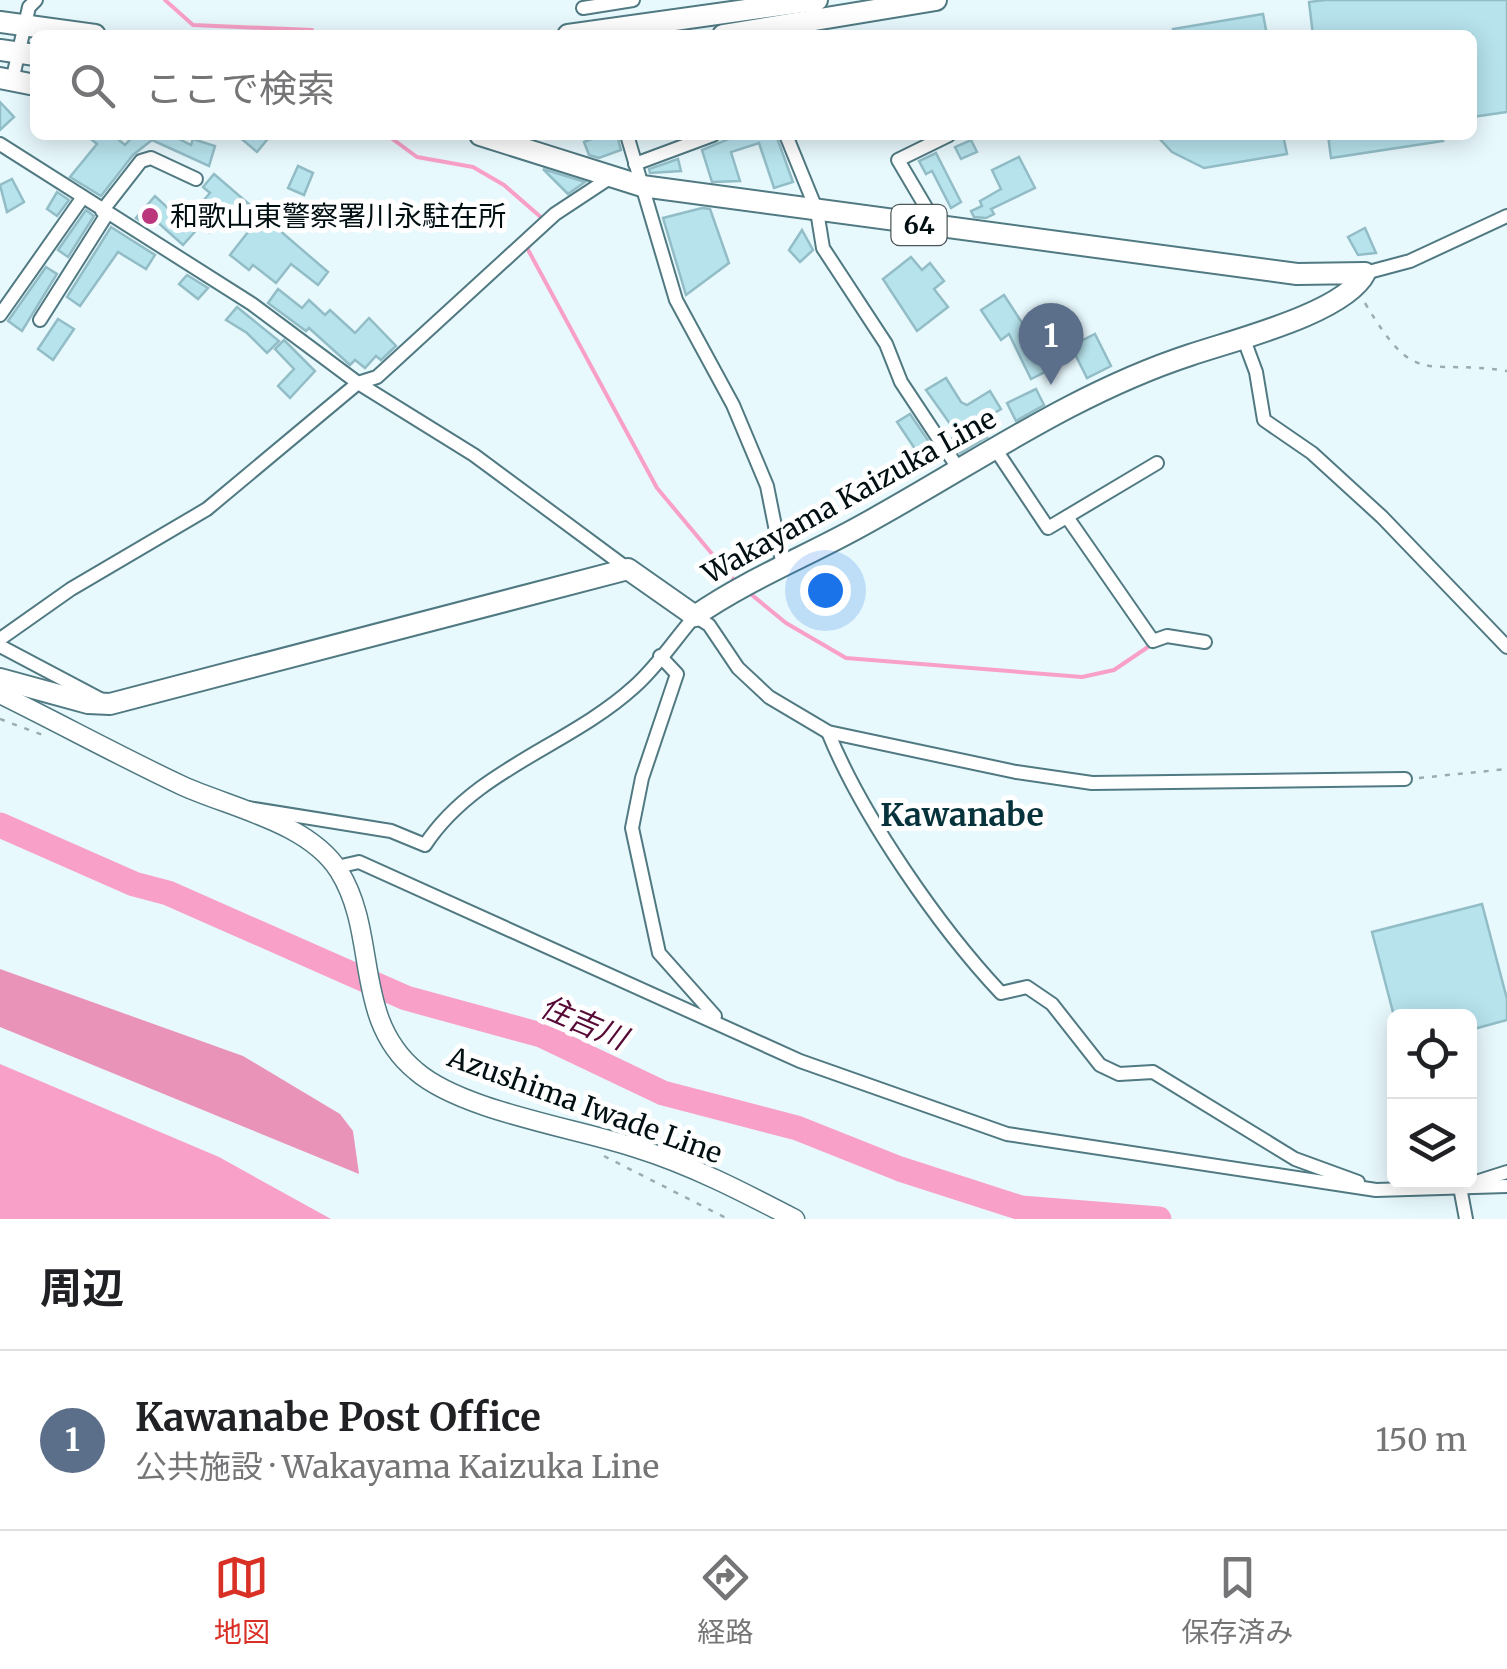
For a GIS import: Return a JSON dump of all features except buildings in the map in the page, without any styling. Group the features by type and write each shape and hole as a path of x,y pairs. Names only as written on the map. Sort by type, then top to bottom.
{"main road":[{"path":"725,24 818,0"},
{"path":"646,30 936,0"},
{"path":"0,22 60,30"},
{"name":"64","path":"495,140 642,186 1361,281"},
{"name":"Wakayama Kaizuka Line","path":"628,569 694,616 736,587 864,525 1067,406 1154,367 1243,338 1361,281"},
{"path":"0,679 88,704 110,704 628,569"},
{"name":"Azushima Iwade Line","path":"0,694 237,809 300,835 326,853 350,888 376,1018 396,1052 418,1073 445,1088 694,1169 795,1219"}],"street":[{"path":"6,80 29,7 36,0"},
{"path":"592,30 581,4 634,0"},
{"path":"628,140 676,300 733,405 768,486 784,566"},
{"path":"635,164 700,140"},
{"path":"788,140 817,211 824,248 886,344 900,382 958,468"},
{"path":"938,228 898,160 939,140"},
{"path":"0,144 252,304 358,383 474,455 628,569"},
{"path":"40,320 141,160 151,158 196,179"},
{"path":"110,704 0,643 72,588 206,509 358,383 378,377 555,214 608,178"},
{"path":"0,316 83,198"},
{"path":"1361,281 1507,216"},
{"path":"1243,338 1256,372 1264,420 1312,453 1382,517 1507,647"},
{"path":"994,447 1048,528 1157,463"},
{"path":"1067,516 1153,640 1167,636 1206,642"},
{"path":"237,809 260,807 391,830 426,845 442,820 478,789 634,688 694,616 709,624 738,668 770,697 828,732 1016,772 1092,782 1405,779"},
{"path":"660,656 677,674 642,778 632,828 659,953 720,1022"},
{"path":"828,732 888,843 968,958 1001,993 1028,987 1052,1004 1100,1064 1118,1074 1152,1072 1296,1159 1376,1190"},
{"path":"337,867 359,862 800,1061 1007,1134 1376,1190 1418,1189"},
{"path":"1477,1182 1507,1172"},
{"path":"1477,1187 1507,1186"},
{"path":"1460,1189 1466,1218"}],"path":[{"path":"1361,281 1406,360 1419,367 1507,371"},
{"path":"1405,779 1507,769"},
{"path":"601,1154 728,1219"}],"shaded area":[{"path":"0,969 243,1056 340,1114 353,1131 359,1174 0,1027"},
{"path":"0,1064 219,1157 331,1219 0,1219"}],"waterway":[{"path":"165,0 193,25 312,30"},
{"path":"394,140 417,157 473,167 504,185 543,219"},
{"path":"526,246 657,488 733,579"},
{"path":"747,591 786,623 846,658 1082,677 1114,670 1148,647"},
{"name":"住吉川","path":"0,825 134,884 168,893 406,998 541,1035 663,1093 797,1128 900,1169 1021,1208 1159,1219"}],"place":[{"name":"和歌山東警察署川永駐在所","path":"150,216"},
{"name":"Kawanabe Post Office","path":"1051,385"}],"district":[{"name":"Kawanabe","path":"962,815"}]}
